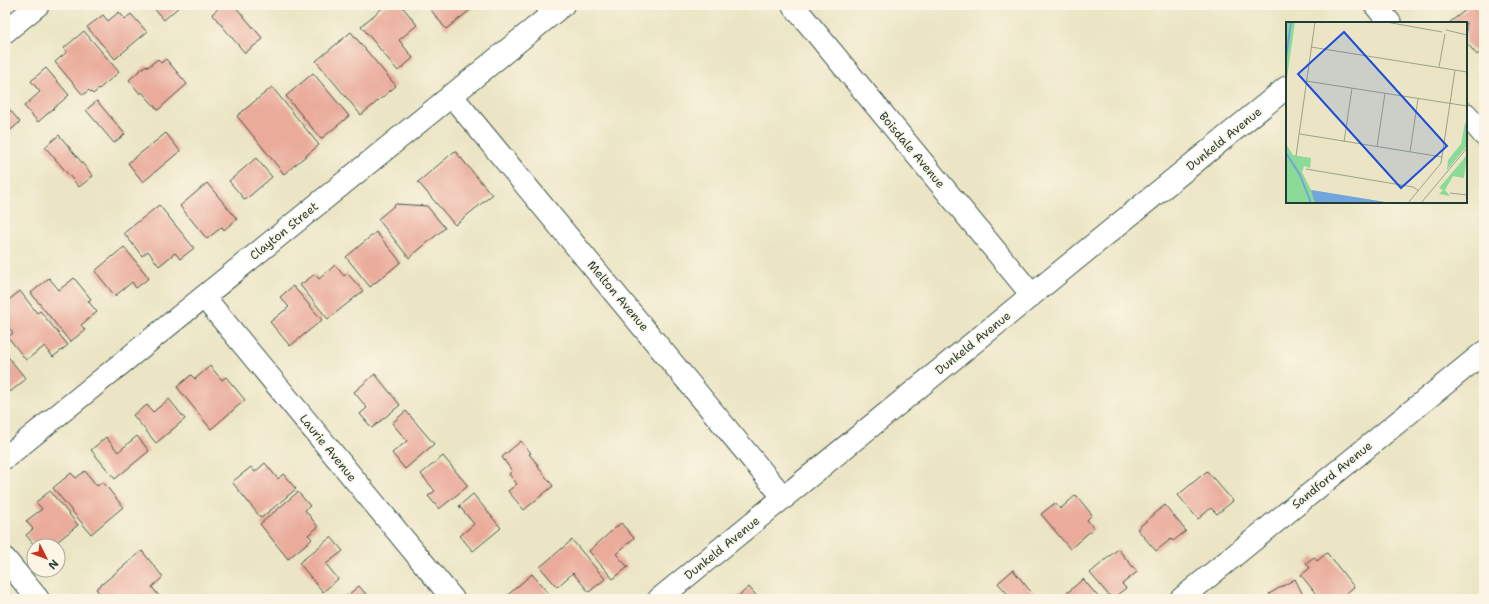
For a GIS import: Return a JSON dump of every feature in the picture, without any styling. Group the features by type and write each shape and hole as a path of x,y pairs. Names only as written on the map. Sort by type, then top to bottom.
{"street":[{"path":"5,32 38,5"},
{"name":"Clayton Street","path":"5,458 563,5"},
{"name":"Boisdale Avenue","path":"793,5 1032,295"},
{"name":"Dunkeld Avenue","path":"659,599 1286,88"},
{"name":"Melton Avenue","path":"452,95 784,498"},
{"path":"1467,115 1484,135"},
{"name":"Laurie Avenue","path":"204,297 453,599"},
{"name":"Sandford Avenue","path":"1181,599 1484,352"},
{"path":"5,559 38,599"}],"building":[{"path":"151,5 181,5 164,20"},
{"path":"222,5 234,5 263,39 245,53 212,14"},
{"path":"386,5 401,5 417,25 399,40 413,58 398,71 361,26"},
{"path":"427,5 472,5 474,7 446,29"},
{"path":"1472,5 1484,5 1484,49 1477,55 1467,43 1467,22 1450,22"},
{"path":"119,12 125,19 131,14 147,32 115,59 87,27 103,15 108,21"},
{"path":"84,31 119,72 93,94 89,90 83,95 55,62 67,52 64,48"},
{"path":"351,32 396,86 361,115 316,61"},
{"path":"158,59 161,63 166,59 187,84 158,110 142,92 140,94 129,80 146,65 148,67"},
{"path":"46,68 69,95 38,122 24,106 40,92 31,81"},
{"path":"313,73 349,116 321,139 286,96"},
{"path":"272,87 319,145 284,174 237,116"},
{"path":"97,101 125,134 114,143 86,110"},
{"path":"5,104 20,122 5,135"},
{"path":"166,133 180,151 143,182 128,163"},
{"path":"59,135 93,176 79,187 45,147"},
{"path":"455,151 492,195 455,225 418,182"},
{"path":"256,158 272,177 245,200 229,181"},
{"path":"207,183 237,219 224,230 222,227 207,239 180,206"},
{"path":"396,204 427,206 445,228 409,258 378,219"},
{"path":"159,205 194,248 180,259 175,253 159,266 148,251 142,256 124,233"},
{"path":"376,232 401,262 370,287 346,257"},
{"path":"124,247 149,278 136,288 132,282 115,296 95,271"},
{"path":"335,265 344,276 347,273 363,291 328,319 300,285 315,274 319,279"},
{"path":"49,278 59,290 74,278 91,299 88,301 97,312 81,325 85,330 70,342 31,293"},
{"path":"293,286 322,320 290,346 270,322 289,307 280,297"},
{"path":"20,291 37,313 40,311 68,345 53,357 45,346 26,360 8,337 13,333 5,323 5,303"},
{"path":"5,353 26,379 10,392 5,385"},
{"path":"210,366 222,380 226,377 245,400 211,429 177,387 191,375 195,379"},
{"path":"375,374 400,405 372,428 360,414 367,408 354,392"},
{"path":"169,399 185,419 156,443 133,415 147,405 153,412"},
{"path":"406,411 434,444 405,469 392,453 407,441 392,423"},
{"path":"137,436 149,451 115,479 91,450 106,437 118,452"},
{"path":"521,441 531,453 529,454 539,466 538,467 553,486 524,510 508,491 517,484 509,474 512,471 502,457"},
{"path":"443,456 468,486 439,509 428,496 435,491 421,474"},
{"path":"265,463 278,479 283,474 296,489 261,518 232,482 251,467 255,472"},
{"path":"85,471 97,486 103,482 123,507 91,534 53,488 71,473 76,478"},
{"path":"1207,471 1233,501 1217,514 1211,508 1198,519 1178,495"},
{"path":"50,491 78,525 62,538 28,538 26,535 33,529 26,521 42,509 36,502"},
{"path":"298,492 310,506 305,510 318,527 308,535 312,539 288,559 260,524"},
{"path":"473,494 501,528 473,551 460,536 474,524 459,506"},
{"path":"1076,495 1092,515 1087,520 1094,528 1070,549 1041,514 1055,503 1060,509"},
{"path":"1165,505 1186,531 1173,541 1171,539 1156,551 1137,529"},
{"path":"621,523 634,538 616,554 628,567 613,579 589,551"},
{"path":"331,537 343,551 326,564 338,579 323,592 299,563"},
{"path":"572,540 605,579 589,592 573,573 557,587 540,567"},
{"path":"1118,549 1137,572 1122,584 1126,588 1112,599 1090,573"},
{"path":"142,551 163,577 152,587 159,596 155,599 104,599 96,589"},
{"path":"1327,553 1354,587 1339,599 1320,599 1301,575 1310,568 1306,563 1314,557 1317,561"},
{"path":"1013,570 1037,599 1012,599 998,583"},
{"path":"532,574 553,599 503,599"},
{"path":"1083,579 1100,599 1060,599"},
{"path":"1295,579 1305,599 1272,599 1269,594"},
{"path":"359,586 370,599 343,599"},
{"path":"749,587 759,599 736,599 736,598"}]}
